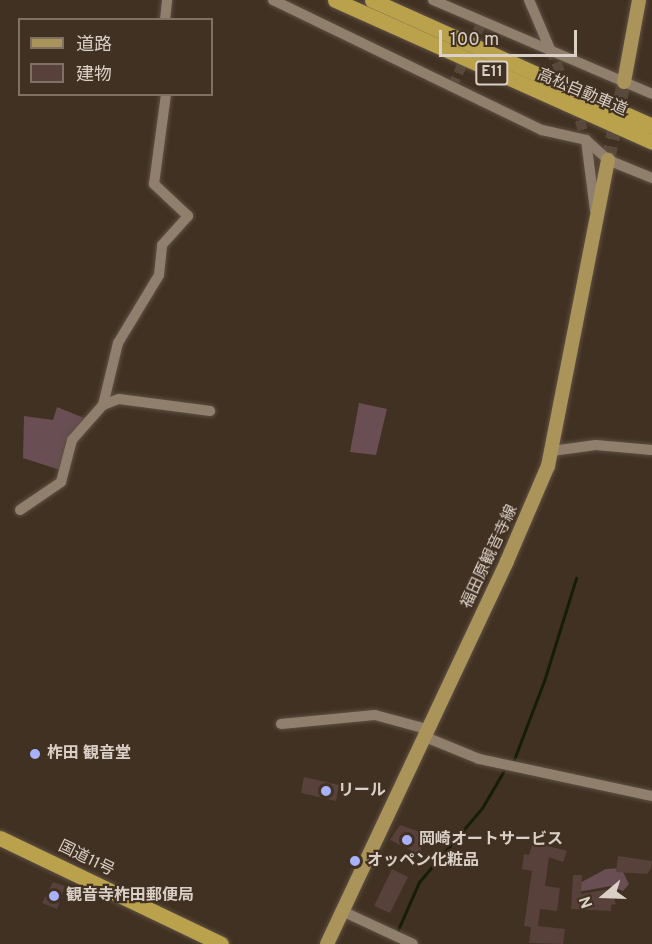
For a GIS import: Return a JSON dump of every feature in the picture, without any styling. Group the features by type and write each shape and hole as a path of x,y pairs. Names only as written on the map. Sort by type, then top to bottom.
{"highway":[{"name":"高松自動車道","path":"335,0 652,142"},
{"name":"高松自動車道","path":"372,0 652,126"},
{"name":"国道11号","path":"0,838 221,944"}],"main road":[{"path":"624,82 639,0"},
{"name":"福田原観音寺線","path":"327,944 507,561 552,451 595,222 611,161"}],"street":[{"path":"165,18 166,0"},
{"path":"273,0 542,130 586,140 611,161 652,178"},
{"path":"434,0 652,94"},
{"path":"529,0 550,49"},
{"path":"103,405 118,343 159,275 162,245 168,235 188,216 154,184 166,96"},
{"path":"586,140 595,222"},
{"path":"21,510 62,482 72,440 103,405 119,399 210,411"},
{"path":"552,451 596,446 652,450"},
{"path":"281,724 375,715 425,733 479,759 652,796"},
{"path":"342,911 413,944"}],"shaded area":[{"path":"359,403 387,409 376,455 350,452"},
{"path":"57,407 84,418 66,441 60,470 23,458 24,416 53,420"},
{"path":"621,868 629,884 623,891 611,886 577,892 574,886 606,869"}],"building":[{"name":"リール","path":"304,777 339,785 336,801 301,793"},
{"name":"岡崎オートサービス","path":"400,825 426,834 419,854 390,840"},
{"path":"533,842 567,851 563,862 549,857 545,886 560,888 557,911 540,909 538,926 565,929 563,944 529,943 531,927 524,926 532,871 522,869 524,854 529,855"},
{"path":"618,856 652,861 651,869 647,874 616,872"},
{"path":"392,869 408,877 390,913 374,906"},
{"path":"573,875 582,875 581,894 610,889 616,904 611,905 611,911 571,909"},
{"path":"53,882 65,886 57,909 42,903"}],"waterway":[{"path":"513,762 544,681 576,578"},
{"path":"397,932 419,882 482,808 503,772"}],"tunnel":[{"path":"452,87 482,22"},
{"path":"550,49 569,91"},
{"path":"608,160 624,82"},
{"path":"575,106 586,140"}],"place":[{"name":"柞田 観音堂","path":"35,754"},
{"name":"リール","path":"326,791"},
{"name":"岡崎オートサービス","path":"407,840"},
{"name":"オッペン化粧品","path":"355,861"},
{"name":"観音寺柞田郵便局","path":"54,896"}]}
